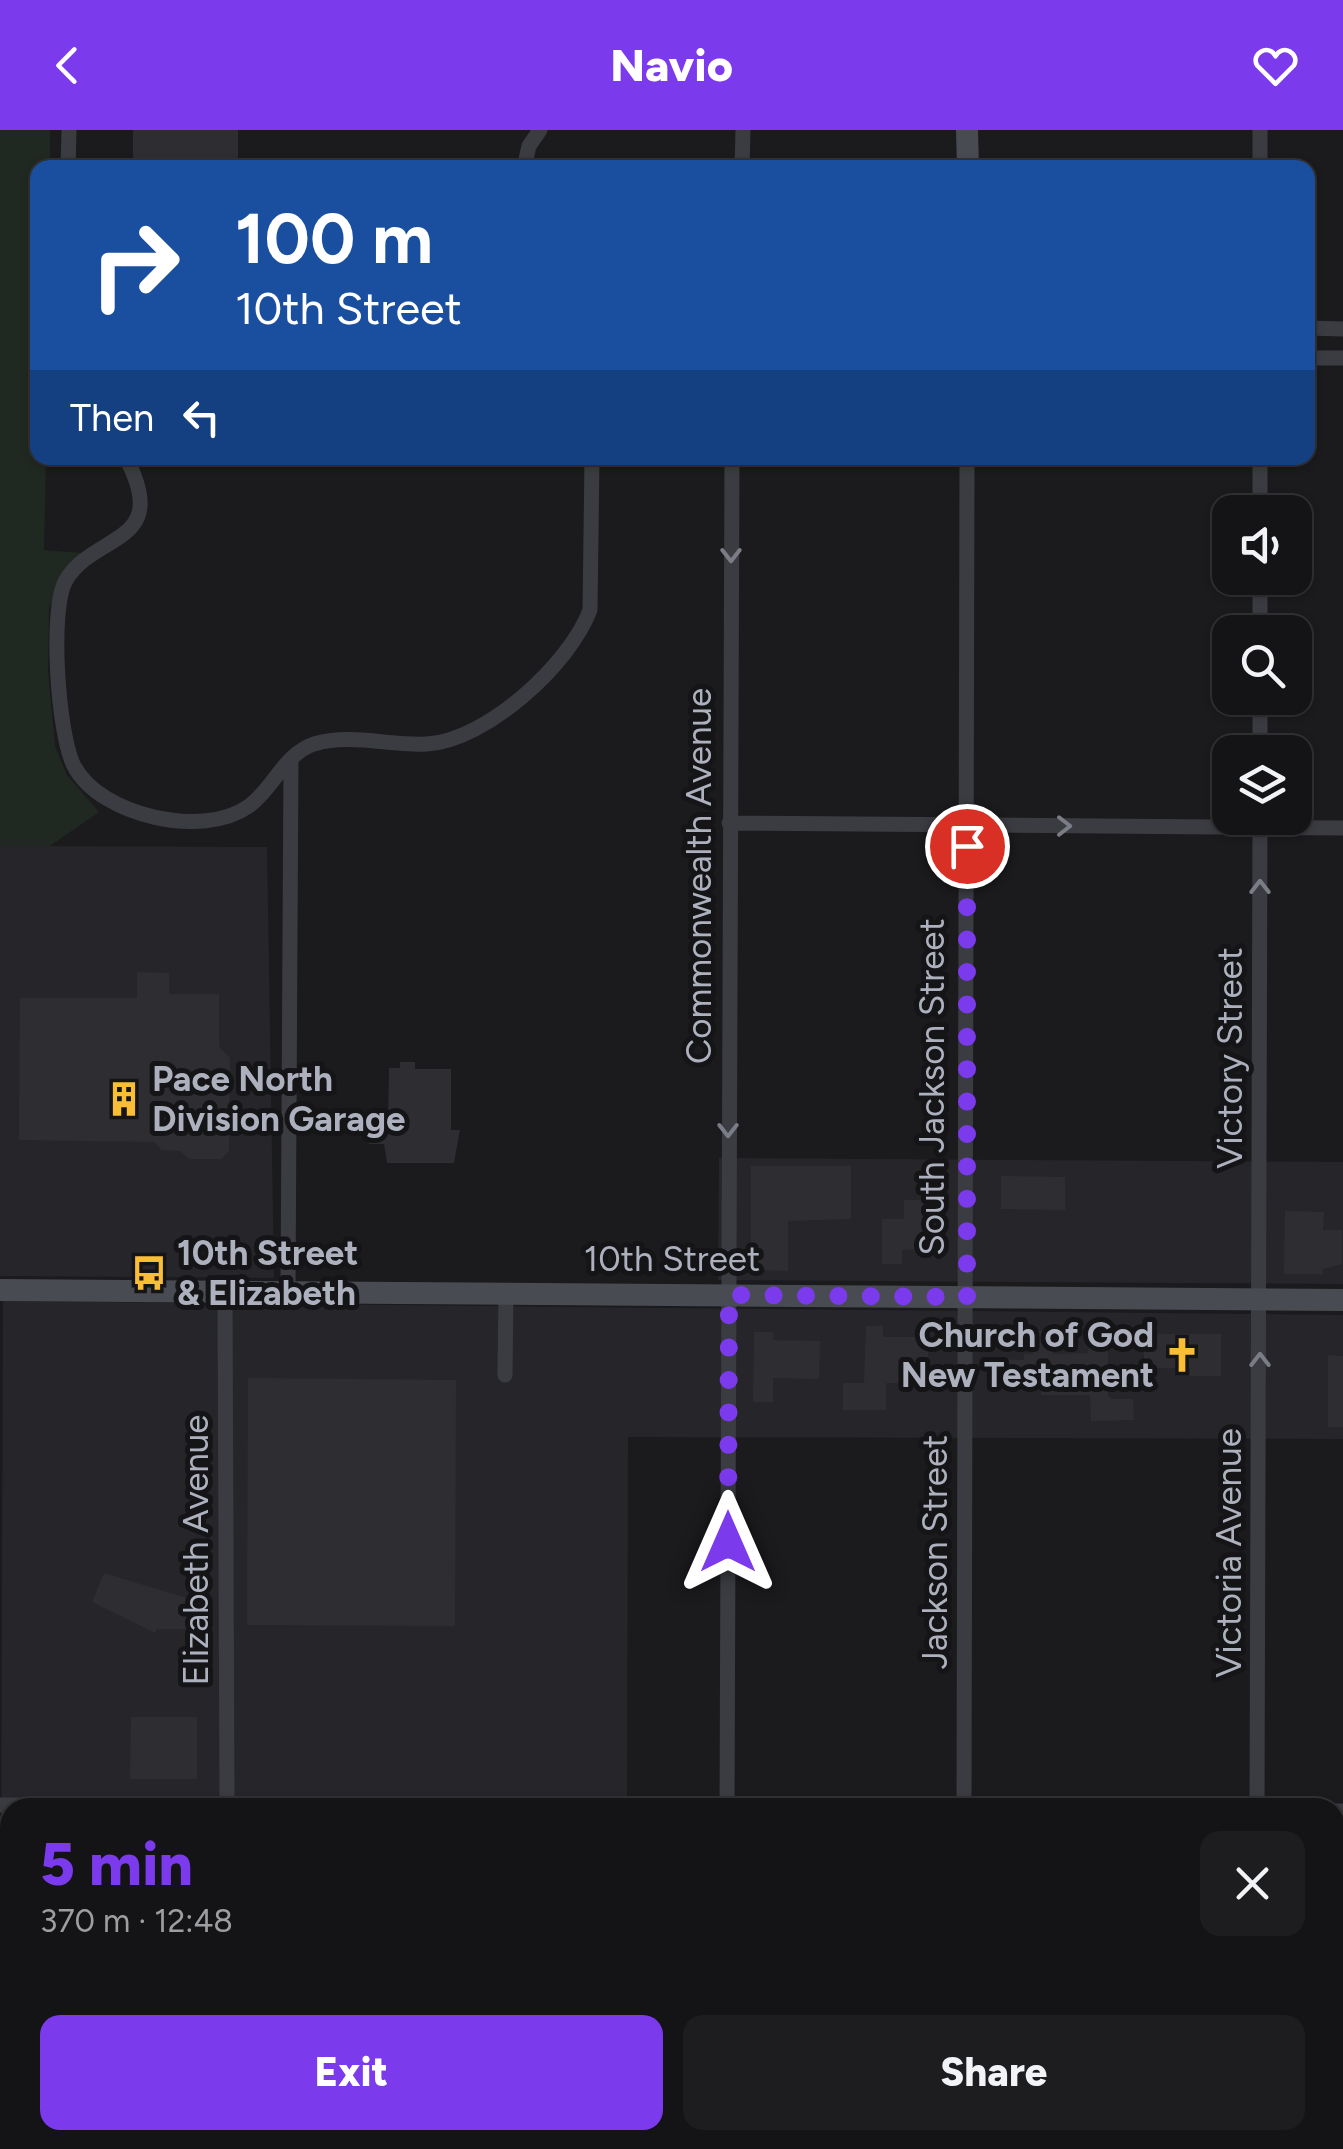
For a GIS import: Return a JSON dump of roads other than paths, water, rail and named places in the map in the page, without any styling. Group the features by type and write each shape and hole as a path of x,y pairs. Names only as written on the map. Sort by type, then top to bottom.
{"street":[{"path":"68,160 69,130"},
{"path":"526,160 529,146 540,130"},
{"path":"742,130 742,160"},
{"path":"967,130 968,160"},
{"path":"1260,130 1260,160"},
{"path":"1315,328 1343,328"},
{"path":"1315,358 1343,358"},
{"path":"128,465 139,496 136,518 124,538 82,562 66,580 58,604 63,734 73,764 87,786 140,817 206,819 248,808 291,759 310,745 338,740 430,744 460,735 501,714 560,660 582,631 590,610 592,465"},
{"name":"Commonwealth Avenue","path":"727,1798 732,465"},
{"name":"South Jackson Street","path":"967,465 967,1297"},
{"path":"1260,465 1260,495"},
{"path":"288,1292 291,759"},
{"path":"729,823 1212,822"},
{"path":"1312,826 1343,828"},
{"name":"Victory Street","path":"1260,835 1260,1299"},
{"name":"10th Street","path":"0,1290 1343,1300"},
{"name":"Elizabeth Avenue","path":"226,1292 227,1798"},
{"path":"505,1375 506,1293"},
{"name":"Jackson Street","path":"964,1798 967,1297"},
{"name":"Victoria Avenue","path":"1257,1798 1260,1299"}],"place":[{"name":"Pace North Division Garage","path":"124,1099"},
{"name":"10th Street & Elizabeth","path":"149,1273"},
{"name":"Church of God New Testament","path":"1182,1355"}]}
